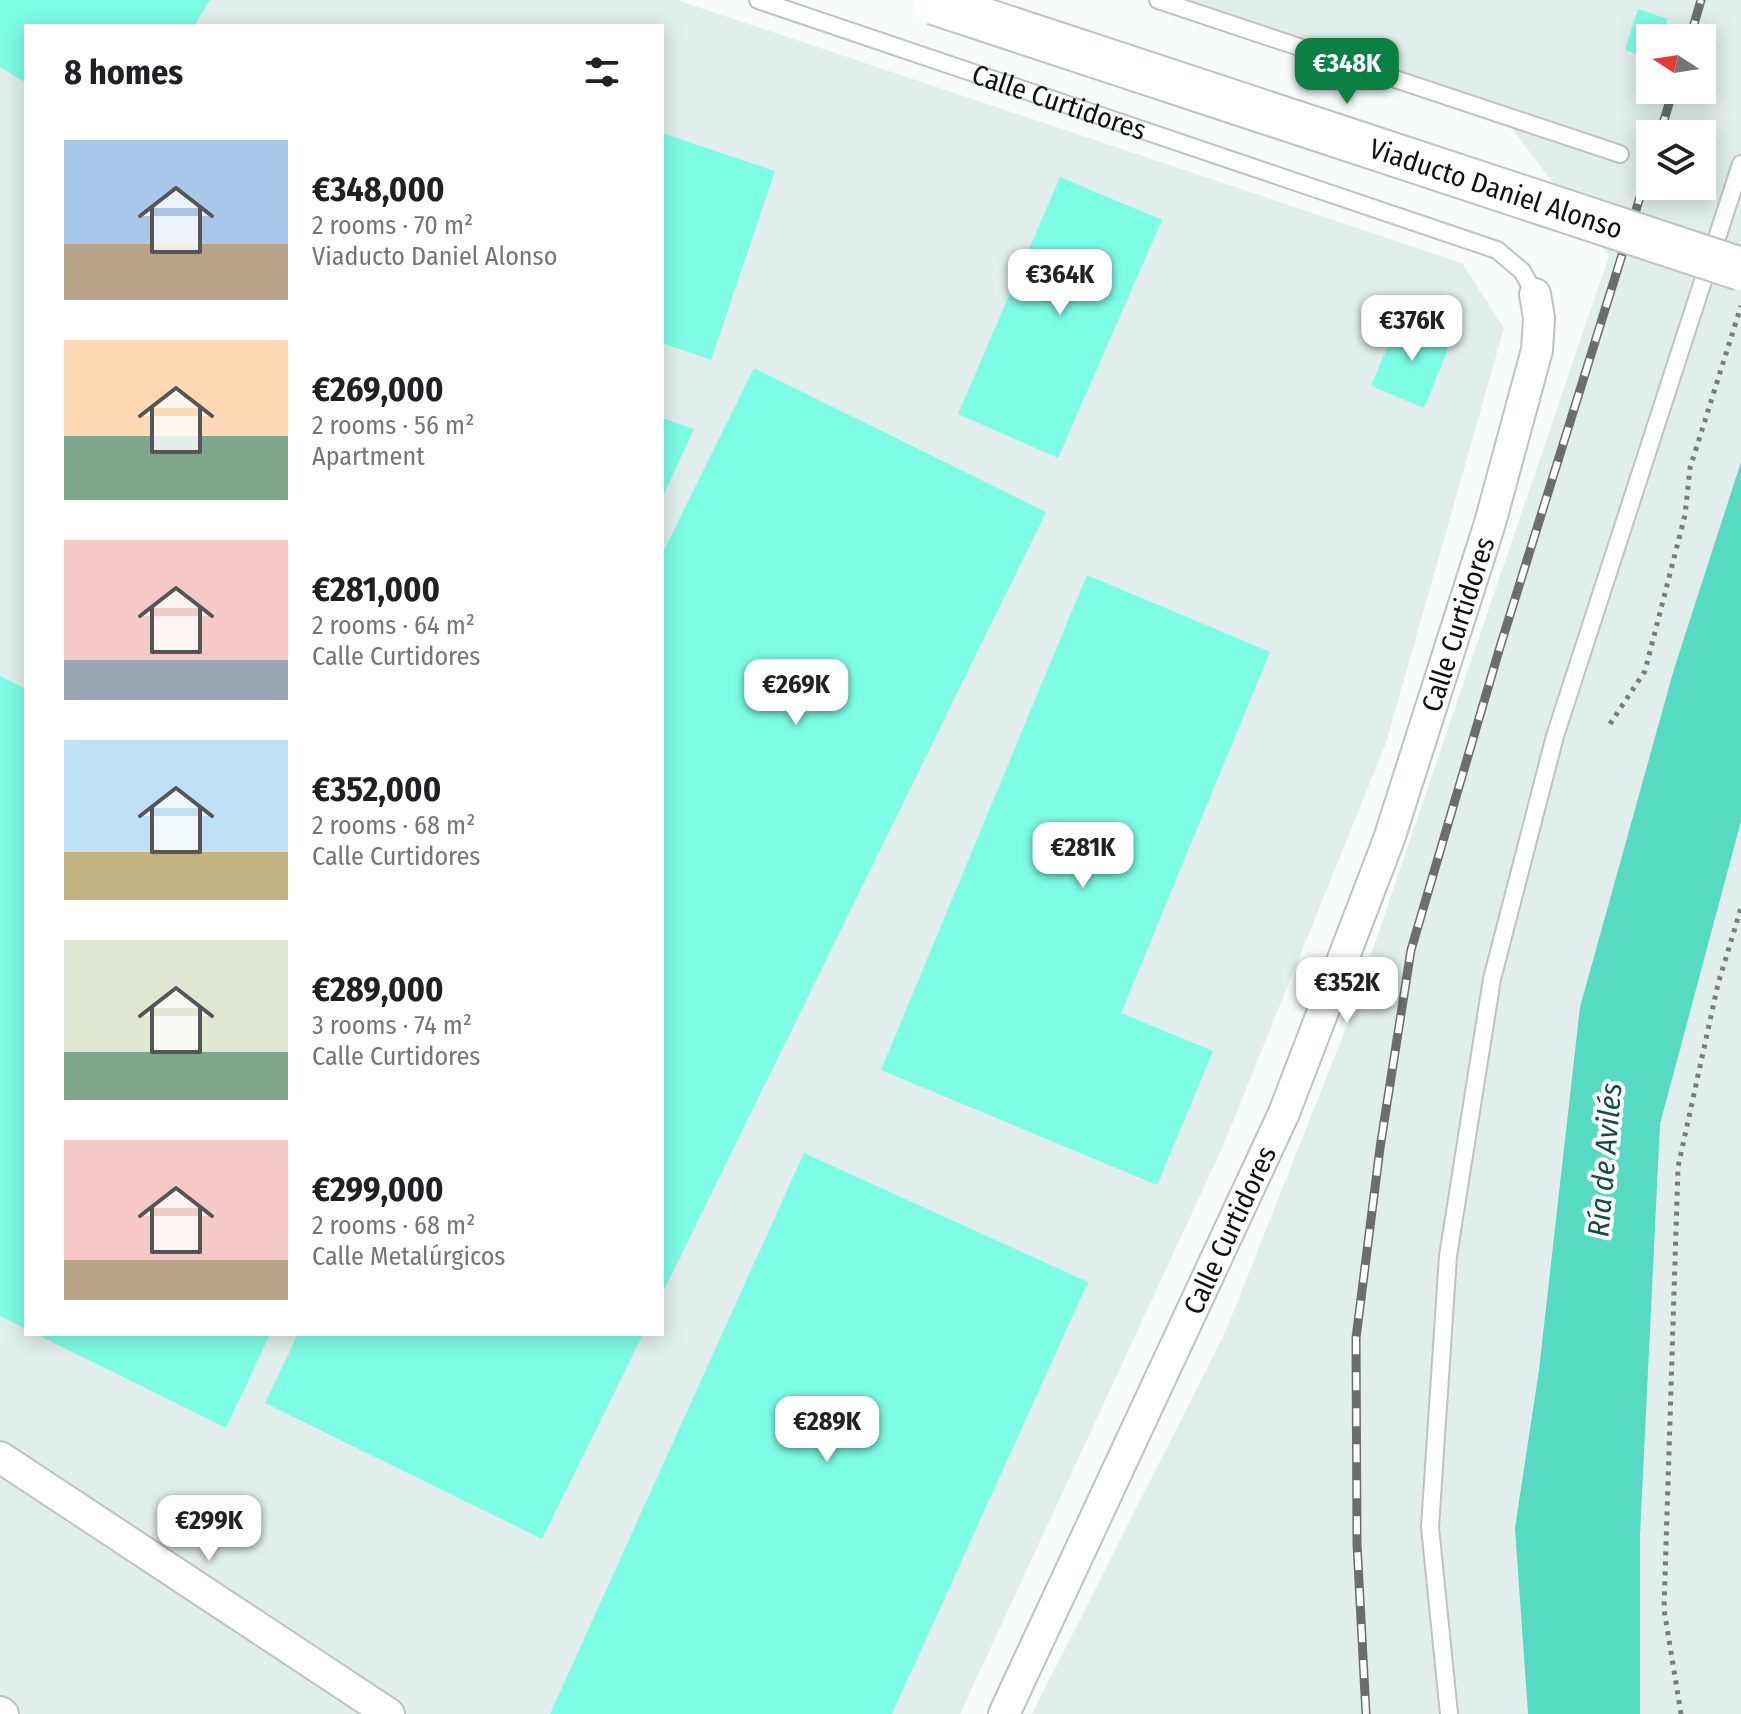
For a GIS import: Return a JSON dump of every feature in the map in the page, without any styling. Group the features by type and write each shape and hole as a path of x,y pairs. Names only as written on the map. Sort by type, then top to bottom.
{"main road":[{"name":"Viaducto Daniel Alonso","path":"934,3 1741,269"}],"street":[{"name":"Calle Curtidores","path":"1004,1714 1284,1113 1389,839 1490,523 1537,350 1539,318 1535,294"},
{"path":"0,1457 389,1714"}],"lane":[{"name":"Calle Curtidores","path":"758,0 1497,250 1522,271 1535,294"},
{"path":"1158,0 1620,154"},
{"path":"1449,1714 1430,1527 1448,1256 1492,979 1555,736 1741,164"}],"path":[{"path":"1610,724 1645,671 1685,515 1690,468 1741,305"},
{"path":"1681,1714 1664,1609 1678,1167 1718,984 1741,908"}],"shaded area":[{"path":"0,0 677,0 1462,263 1504,328 1386,743 1223,1146 960,1714 0,1714"},
{"path":"1160,0 1741,0 1741,1714 1032,1714 1225,1333 1346,1028 1609,256 1493,104"}],"water":[{"name":"Ría de Avilés","path":"1741,462 1741,821 1660,1124 1640,1535 1640,1714 1528,1714 1515,1528 1539,1370 1580,1007 1674,669"}],"building":[{"path":"0,0 210,0 195,24 24,24 24,82 0,67"},
{"path":"1638,9 1668,19 1666,24 1636,24 1636,54 1625,50"},
{"path":"664,134 775,171 711,360 664,344"},
{"path":"1060,177 1162,220 1058,458 958,414"},
{"path":"1400,317 1452,339 1424,408 1371,386"},
{"path":"754,368 1046,512 664,1290 664,550"},
{"path":"664,419 694,429 664,494"},
{"path":"1087,575 1270,652 1121,1013 1213,1051 1157,1185 881,1070"},
{"path":"0,676 24,688 24,1328 0,1316"},
{"path":"804,1153 1088,1282 892,1714 550,1714"},
{"path":"40,1336 269,1336 226,1428"},
{"path":"297,1336 642,1336 542,1539 265,1403"}],"railway":[{"path":"1694,24 1701,0"},
{"path":"1664,120 1669,104"},
{"path":"1366,1714 1357,1544 1356,1338 1380,1148 1411,950 1500,647 1639,200"}]}
